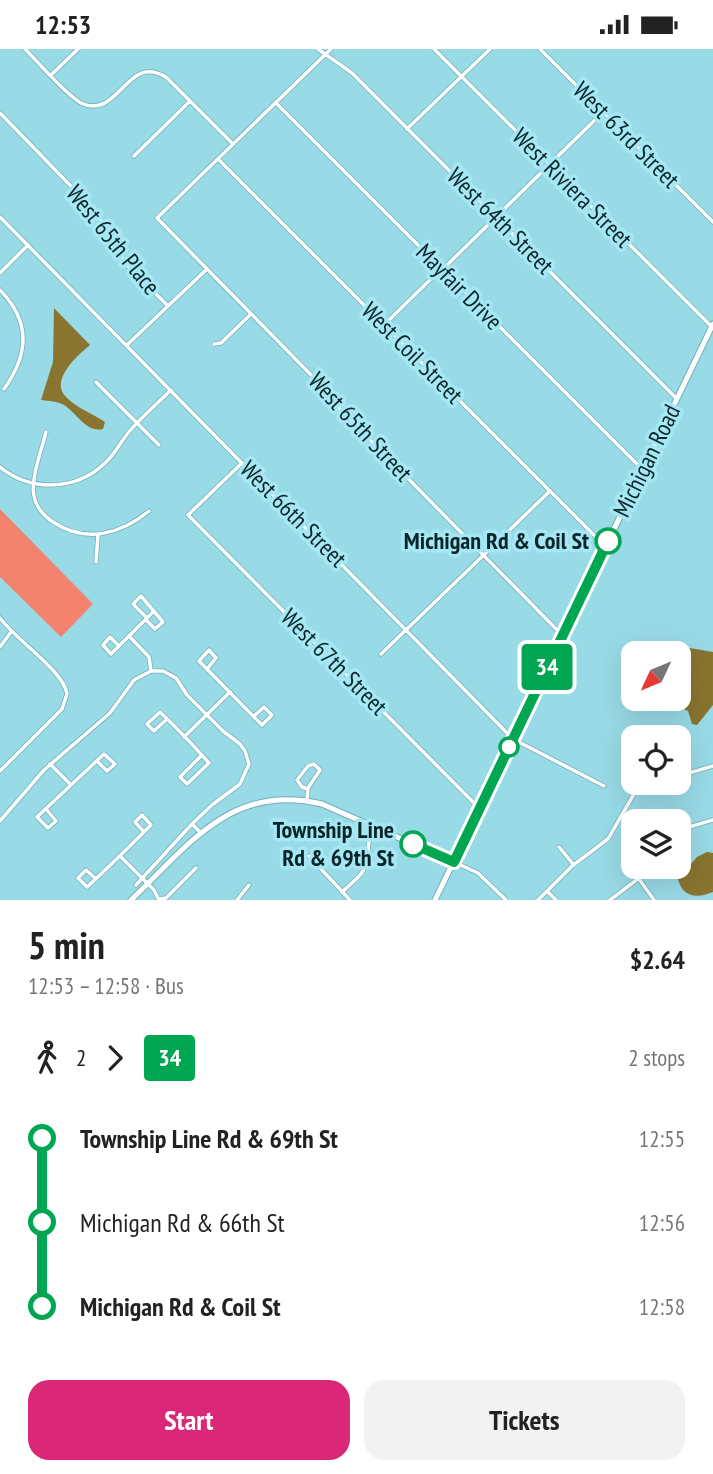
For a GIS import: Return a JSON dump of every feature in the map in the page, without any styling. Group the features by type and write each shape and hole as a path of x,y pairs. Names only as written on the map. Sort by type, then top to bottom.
{"main road":[{"name":"Michigan Road","path":"435,900 712,326"},
{"path":"131,900 201,833 235,809 275,799 322,804 454,862"}],"street":[{"path":"25,49 75,99 88,105 99,105 108,101 134,77 149,71 164,76 233,145"},
{"path":"51,75 78,49"},
{"name":"West 64th Street","path":"318,49 352,73 677,399"},
{"path":"218,159 331,49"},
{"name":"West Riviera Street","path":"433,49 712,326"},
{"path":"407,129 490,49"},
{"name":"West 63rd Street","path":"540,49 713,222"},
{"path":"134,156 190,101"},
{"name":"Mayfair Drive","path":"276,103 643,470"},
{"path":"384,325 603,112"},
{"name":"West 65th Place","path":"0,113 96,212 127,265 168,306"},
{"name":"West 65th Street","path":"218,159 157,218 562,636"},
{"name":"West Coil Street","path":"218,159 606,547"},
{"name":"West 66th Street","path":"0,217 513,739 604,786"},
{"path":"0,273 27,246"},
{"path":"127,345 207,269"},
{"path":"0,290 17,311 23,335 21,358 4,389"},
{"path":"214,344 221,342 251,314"},
{"path":"96,381 159,445"},
{"path":"0,467 15,477 34,483 62,484 89,475 110,458 137,423 171,390"},
{"path":"46,432 34,483 35,501 48,518 70,530 98,535 125,528 149,510"},
{"name":"West 67th Street","path":"242,463 188,515 479,809"},
{"path":"382,654 550,491"},
{"path":"96,562 98,535"},
{"path":"141,596 152,606 153,612 163,622 155,629 133,604 141,596"},
{"path":"119,646 110,637 103,645 111,654 119,646 129,636 146,619 153,612"},
{"path":"0,618 11,632 61,678 66,687 67,698 62,709 0,771"},
{"path":"0,647 11,632"},
{"path":"129,636 147,654 151,671"},
{"path":"207,669 216,658 209,650 200,661 207,669 262,725 272,715 264,707 254,716"},
{"path":"0,821 50,764 110,713 134,680 151,671 163,671 172,675 207,715 245,751 249,764 240,785 212,805 192,824 136,885"},
{"path":"184,737 230,692"},
{"path":"167,719 154,731 147,724 160,712 167,719 184,737 202,755 209,762 187,784 180,777 202,755"},
{"path":"46,809 56,821 48,828 37,817 104,754 115,764 107,772 97,761"},
{"path":"50,764 71,785"},
{"path":"307,801 311,780 320,771 314,764 308,766 297,780 302,787 308,789"},
{"path":"691,772 713,766"},
{"path":"538,900 573,865 608,839 633,795"},
{"path":"96,879 86,870 78,878 87,887 96,879 120,856 144,832 151,825 142,815 135,822 144,832"},
{"path":"691,826 713,820"},
{"path":"192,824 201,833"},
{"path":"342,892 364,869 373,826"},
{"path":"559,847 573,865"},
{"path":"120,856 159,899 166,898 196,868"},
{"path":"309,856 350,900"},
{"path":"454,862 478,873 506,900"},
{"path":"610,900 639,879 654,900"},
{"path":"237,900 249,885"},
{"path":"547,891 556,900"}],"shaded area":[{"path":"54,308 90,345 66,369 62,377 62,391 75,405 105,422 103,429 92,428 61,404 41,400 53,362"},
{"path":"0,509 93,604 61,637 0,577"},
{"path":"691,648 713,652 713,705 697,725 692,724 688,711 691,711"},
{"path":"707,852 713,853 713,892 696,896 683,890 678,879 691,879 691,864"}],"bus line":[{"name":"34","path":"413,844 454,862 608,541"}],"place":[{"name":"Michigan Rd & Coil St","path":"608,541"},
{"name":"Township Line Rd & 69th St","path":"413,844"}]}
